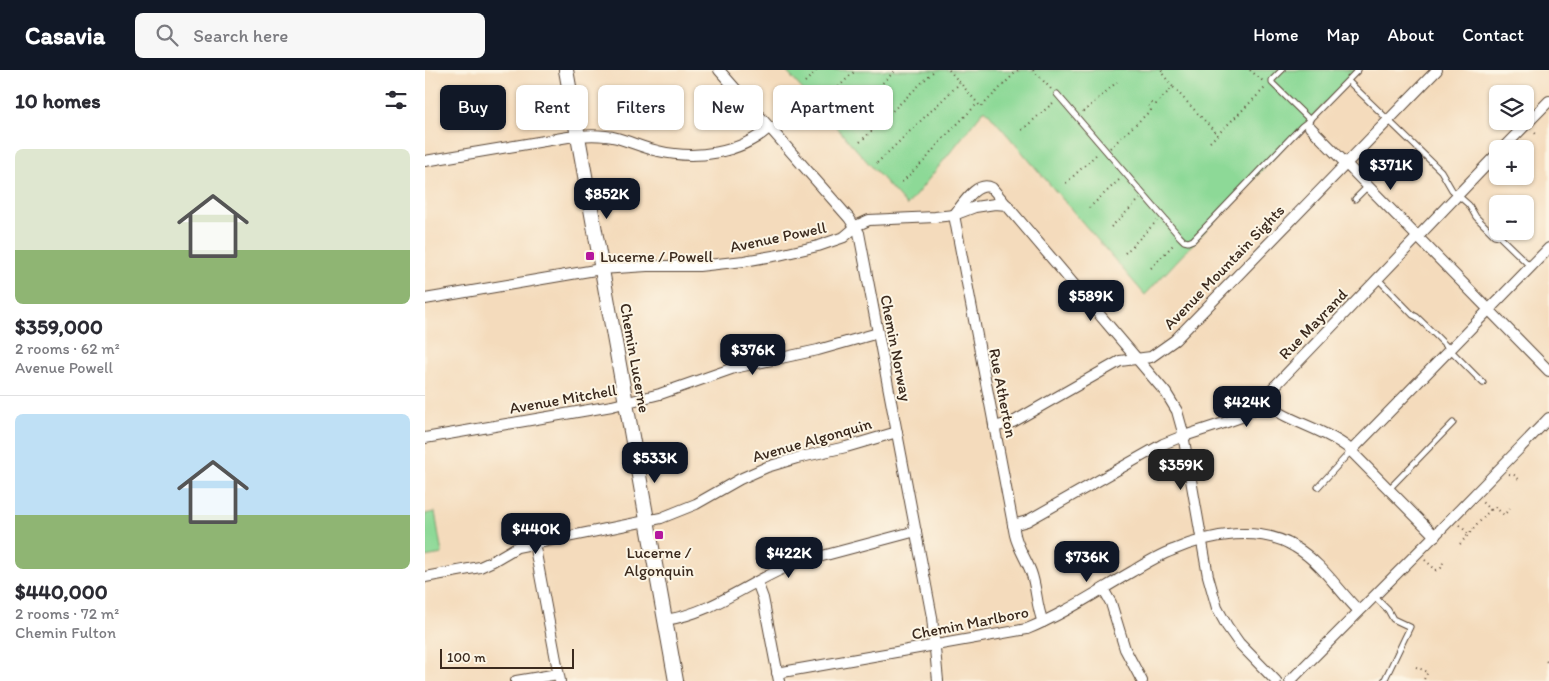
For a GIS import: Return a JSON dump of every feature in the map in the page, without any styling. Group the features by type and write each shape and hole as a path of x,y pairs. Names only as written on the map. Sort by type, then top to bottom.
{"main road":[{"name":"Chemin Lucerne","path":"566,70 676,681"}],"street":[{"name":"Chemin Norway","path":"719,70 849,218 861,240 932,616 938,681"},
{"name":"Avenue Mountain Sights","path":"994,427 1013,422 1121,360 1151,357 1175,340 1437,70"},
{"path":"1511,140 1549,101"},
{"path":"1309,123 1549,371"},
{"path":"425,161 590,135 611,137 665,153 700,155 721,152 739,146 760,136 770,127"},
{"name":"Rue Mayrand","path":"1013,525 1027,520 1172,440 1241,417 1251,411 1489,162"},
{"path":"954,214 977,189 983,186 992,188 1162,387 1172,402 1180,420 1210,585 1222,618 1243,648 1276,681"},
{"name":"Avenue Powell","path":"425,299 601,269 647,266 699,266 744,261 818,246 843,237 866,221 926,218 954,214 975,206 1007,205"},
{"name":"Rue Atherton","path":"954,214 1013,525 1019,547 1032,575 1039,612 1043,622"},
{"path":"1351,451 1549,248"},
{"name":"Avenue Mitchell","path":"425,438 625,403 660,394 734,368 818,350 878,333"},
{"path":"1262,400 1272,409 1334,439 1351,451 1435,536"},
{"path":"1291,681 1549,418"},
{"name":"Avenue Algonquin","path":"425,577 481,567 517,547 647,522 685,510 740,479 767,467 897,432"},
{"path":"665,620 704,610 780,569 803,560 869,545 916,531"},
{"name":"Chemin Marlboro","path":"778,677 1018,632 1043,622 1162,555 1180,547 1225,536 1249,534 1266,536 1286,542 1309,557 1359,611"},
{"path":"516,681 559,677 534,543"},
{"path":"757,582 763,598 778,677"},
{"path":"1103,589 1111,603 1125,648 1142,681"}],"lane":[{"path":"1282,70 1273,79 1272,83 1309,123"},
{"path":"1056,95 1180,237 1187,242 1193,240 1301,126 1309,123 1359,70"},
{"path":"1348,81 1441,171 1449,186 1469,205 1476,217 1531,267"},
{"path":"1355,199 1368,186"},
{"path":"1377,278 1413,316 1417,317 1483,383"},
{"path":"1389,489 1453,423"},
{"path":"1318,487 1351,451"},
{"path":"1374,596 1388,610 1393,619 1410,627 1384,681"}],"path":[{"path":"805,82 817,70"},
{"path":"841,85 856,70"},
{"path":"881,85 896,70"},
{"path":"859,142 935,70"},
{"path":"949,70 981,107 1018,70"},
{"path":"1022,130 1052,102 1056,95 1033,70"},
{"path":"1162,70 1161,72 1173,87 1218,135"},
{"path":"1250,70 1264,82"},
{"path":"1079,116 1117,82"},
{"path":"877,163 960,84"},
{"path":"1210,142 1267,85"},
{"path":"1108,149 1151,110 1149,105 1151,102 1156,104 1173,87"},
{"path":"902,182 978,103"},
{"path":"1535,133 1538,136"},
{"path":"1066,183 1102,150"},
{"path":"1089,208 1124,176"},
{"path":"1111,227 1142,197"},
{"path":"1125,253 1159,219"},
{"path":"1151,268 1178,240"},
{"path":"1513,470 1514,475"},
{"path":"1509,474 1514,475 1521,481"},
{"path":"1482,502 1491,511"},
{"path":"1459,544 1495,507 1504,515 1510,508"},
{"path":"1459,525 1468,534"},
{"path":"1425,560 1436,570"},
{"path":"1435,574 1436,570 1441,568 1444,560"},
{"path":"1416,666 1428,672 1424,681"}],"green space":[{"path":"785,70 1356,70 1145,295 985,109 907,206 839,130 893,130 893,85 798,85"},
{"path":"435,512 442,554 425,557 425,514"}],"place":[{"name":"Lucerne / Powell","path":"590,256"},
{"name":"Lucerne / Algonquin","path":"659,535"}]}
